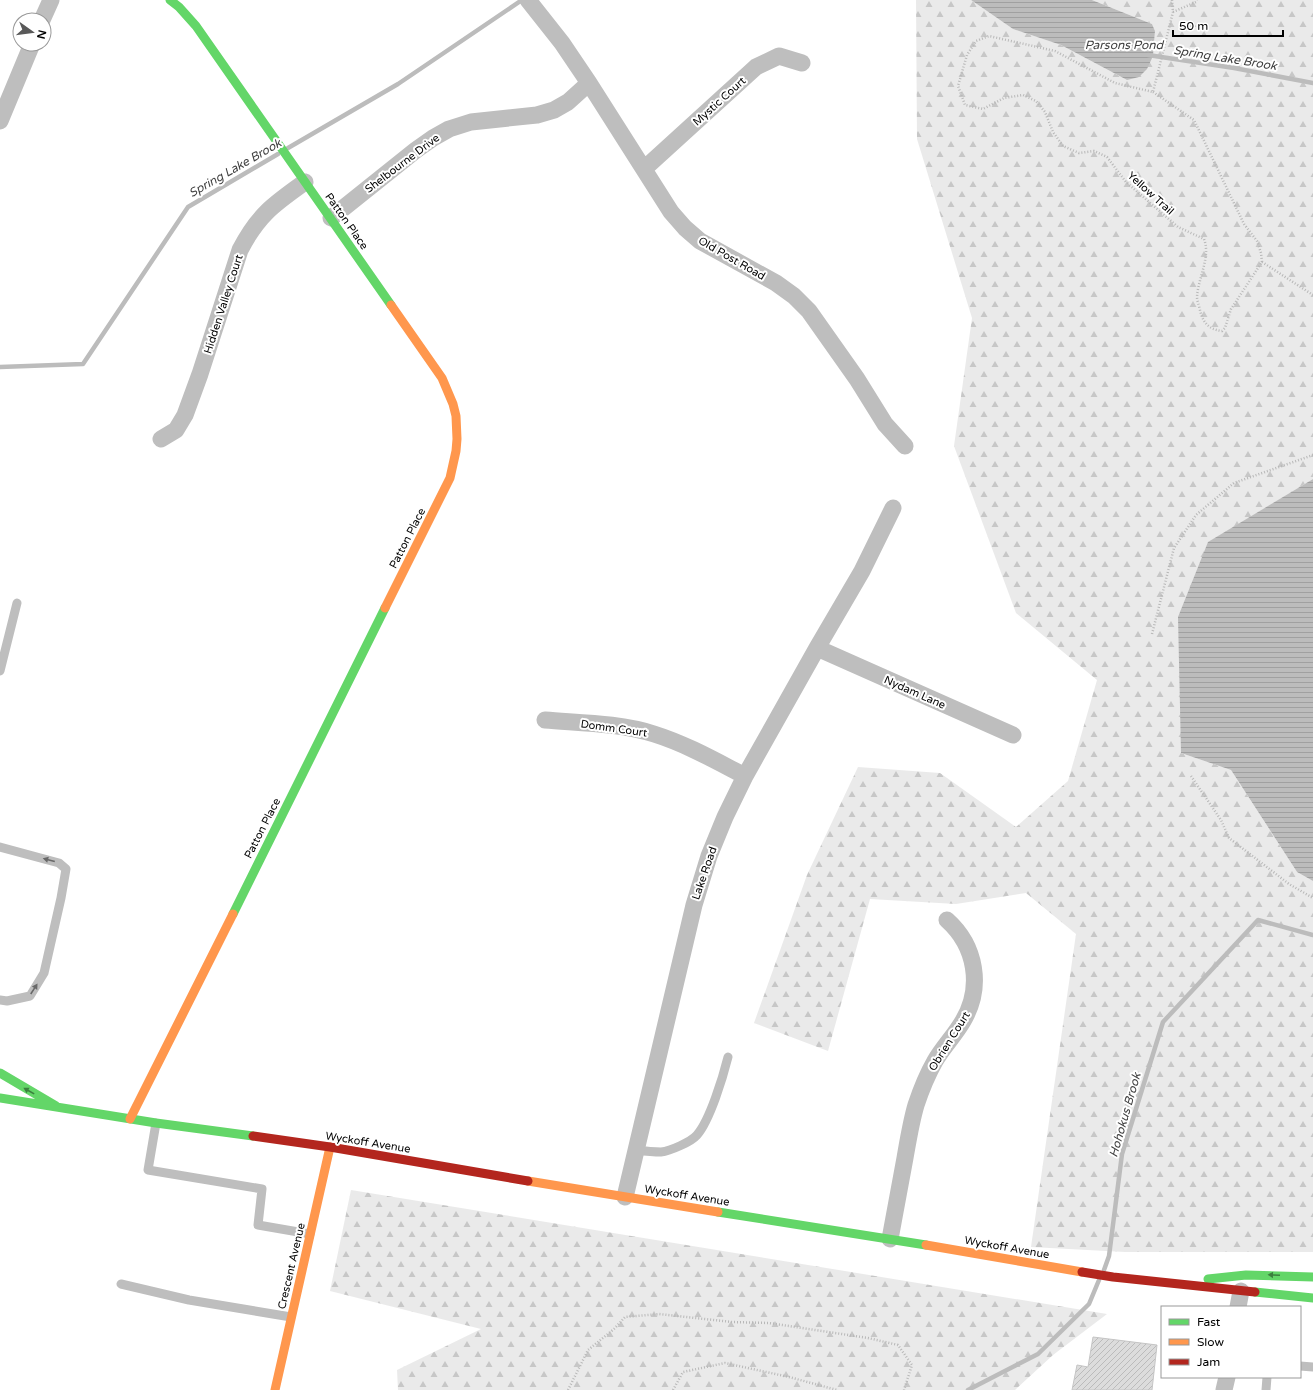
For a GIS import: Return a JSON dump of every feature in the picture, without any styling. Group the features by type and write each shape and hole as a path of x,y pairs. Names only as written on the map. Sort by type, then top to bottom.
{"main road":[{"name":"Patton Place","path":"130,1119 450,478 456,457 458,435 456,414 451,396 442,378 196,26 170,0"},
{"name":"Wyckoff Avenue","path":"0,1073 58,1107"},
{"name":"Wyckoff Avenue","path":"0,1098 156,1123 330,1147 1113,1277 1175,1283 1240,1299 1313,1298"},
{"name":"Crescent Avenue","path":"275,1390 330,1147"},
{"path":"1175,1283 1246,1275 1313,1276"}],"street":[{"path":"46,12 51,0"},
{"name":"Old Post Road","path":"528,0 562,43 589,83 671,212 685,228 700,241 776,283 794,296 809,311 857,379 885,424 905,446"},
{"path":"0,121 29,52"},
{"name":"Mystic Court","path":"644,169 756,67 779,56 802,63"},
{"name":"Shelbourne Drive","path":"330,218 416,150 444,132 471,122 537,114 554,110 568,102 589,83"},
{"name":"Hidden Valley Court","path":"161,439 176,430 185,415 200,374 240,250 250,232 268,210 305,182"},
{"name":"Lake Road","path":"625,1197 694,905 709,856 725,817 745,776 858,578 893,508"},
{"name":"Nydam Lane","path":"817,648 1014,735"},
{"name":"Domm Court","path":"545,720 626,727 653,734 680,743 745,776"},
{"name":"Obrien Court","path":"890,1239 913,1116 922,1087 935,1060 963,1022 971,1006 975,990 975,973 971,955 964,939 947,920"},
{"path":"1224,1390 1227,1378"}],"lane":[{"path":"0,671 17,603"},
{"path":"0,847 59,863 66,869 44,973 30,996 7,1001 0,1000"},
{"path":"636,1150 662,1152 679,1146 696,1136 705,1123 728,1057"},
{"path":"156,1123 148,1170 262,1188 258,1226 310,1234"},
{"path":"121,1284 189,1300 291,1317"},
{"path":"1301,1366 1313,1367"},
{"path":"1266,1390 1267,1378"}],"path":[{"path":"1153,92 1173,12 1172,0"},
{"path":"1173,12 1196,2 1197,0"},
{"name":"Yellow Trail","path":"989,36 1055,51 1115,83 1153,92 1194,120 1244,224 1258,241 1262,262 1231,309 1225,328 1222,331 1215,330 1202,320 1196,298 1202,276 1207,245 1204,239 1178,227 1126,182 1107,157 1094,151 1080,153 1063,146 1053,132 1044,112 1036,101 1023,95 1004,98 983,109 965,106 958,86 967,56 976,41 989,36"},
{"path":"1262,262 1313,295"},
{"path":"1152,634 1174,548 1196,515 1234,483 1313,455"},
{"path":"1190,776 1221,820 1229,838 1289,884 1313,898"},
{"path":"568,1390 588,1350 614,1329 625,1317 659,1314 732,1322 769,1323 868,1338 898,1345 912,1365 904,1390"},
{"path":"673,1390 683,1372 726,1364 837,1390"}],"green space":[{"path":"916,0 971,0 1013,29 1061,45 1127,80 1153,56 1155,31 1152,24 1092,0 1313,0 1313,479 1209,542 1181,753 1231,770 1297,872 1313,881 1313,1252 1125,1252 1031,1247 1076,934 1026,893 956,904 870,899 828,1051 754,1023 807,875 858,767 940,773 1016,827 1068,781 1097,680 1016,613 954,446 972,318 917,139"},
{"path":"351,1190 1107,1314 1053,1355 1015,1390 398,1390 397,1370 481,1329 330,1291"}],"water":[{"name":"Parsons Pond","path":"971,0 1092,0 1152,24 1155,31 1153,56 1147,69 1139,77 1127,80 1061,45 1013,29"},
{"path":"1313,479 1313,881 1297,872 1231,770 1181,753 1178,617 1208,542"}],"building":[{"path":"1093,1337 1157,1345 1152,1390 1072,1390 1077,1365 1088,1367"}],"waterway":[{"name":"Spring Lake Brook","path":"288,148 398,84 522,0"},
{"name":"Spring Lake Brook","path":"1148,55 1234,68 1313,83"},
{"name":"Spring Lake Brook","path":"0,367 83,364 188,207 278,154"},
{"name":"Hohokus Brook","path":"1104,1270 1109,1256 1122,1154 1163,1022 1258,920 1313,935"},
{"name":"Hohokus Brook","path":"968,1390 1038,1354 1089,1304 1099,1280"}],"traffic: fast":[{"path":"170,0 179,7 196,26 391,305"},
{"path":"233,914 385,608"},
{"path":"0,1073 56,1106"},
{"path":"0,1098 156,1123 253,1136"},
{"path":"718,1212 926,1245"},
{"path":"1208,1279 1246,1275 1313,1277"},
{"path":"1255,1292 1313,1298"}],"traffic: slow":[{"path":"385,608 450,478 457,439 456,416 453,404 442,378 391,305"},
{"path":"130,1119 233,914"},
{"path":"275,1390 330,1147"},
{"path":"528,1181 718,1212"},
{"path":"926,1245 1082,1272"}],"traffic: jam":[{"path":"253,1136 330,1147 528,1181"},
{"path":"1082,1272 1113,1277 1255,1292"}]}
